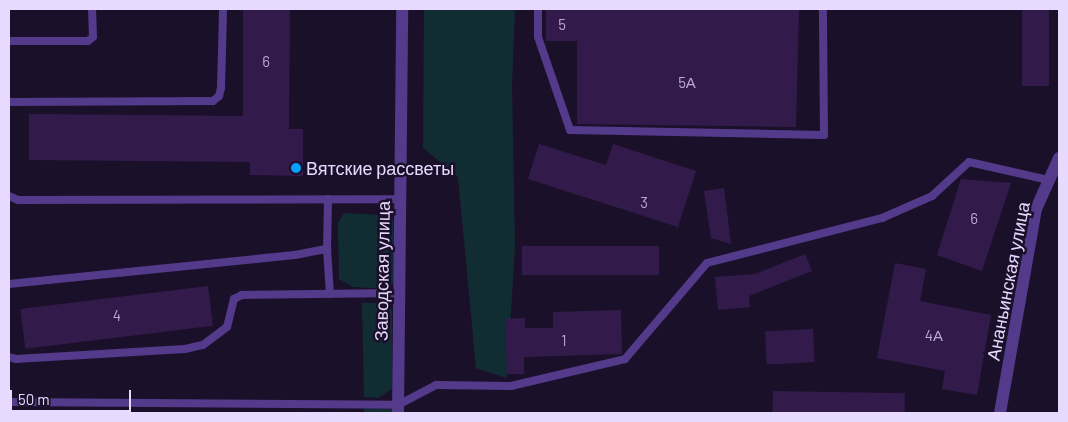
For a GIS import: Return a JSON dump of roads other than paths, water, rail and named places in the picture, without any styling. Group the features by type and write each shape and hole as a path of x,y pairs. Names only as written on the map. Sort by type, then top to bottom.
{"street":[{"name":"Заводская улица","path":"398,409 402,9"},
{"name":"Ананьинская улица","path":"1000,413 1036,210 1059,158"}],"lane":[{"path":"9,41 88,41 93,37 92,9"},
{"path":"9,102 213,101 219,96 221,88 223,9"},
{"path":"538,9 538,37 570,130 824,135 822,9"},
{"path":"9,402 398,409 436,386 511,386 625,359 707,263 882,218 932,196 969,162 1049,180"},
{"path":"9,196 18,200 400,199"},
{"path":"328,199 327,249 330,294"},
{"path":"9,284 295,255 327,249"},
{"path":"9,357 185,349 203,345 227,327 234,300 242,295 399,293"}],"place":[{"name":"Вятские рассветы","path":"296,168"}]}
